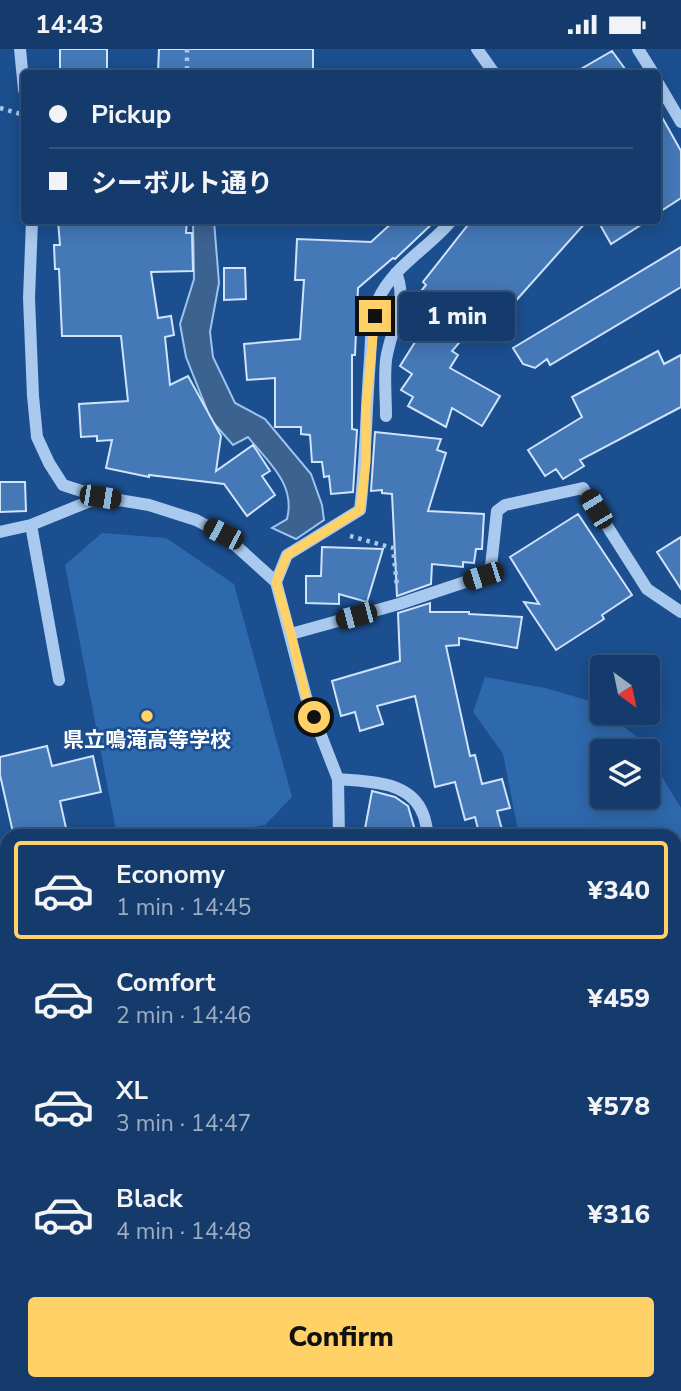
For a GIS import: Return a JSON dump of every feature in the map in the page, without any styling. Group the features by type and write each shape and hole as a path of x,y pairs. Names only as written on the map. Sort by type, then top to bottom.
{"street":[{"path":"20,49 22,70"},
{"path":"477,49 492,70"},
{"path":"638,49 651,70"},
{"path":"661,88 681,122"},
{"path":"32,224 29,298 37,437 49,463 63,485 100,497 149,505 196,520 223,534 276,582 306,697 338,779 338,829"},
{"path":"276,582 287,555 360,510 366,462 366,407 372,332 378,300 396,273 449,224"},
{"path":"386,416 386,360 402,299 401,284 396,273"},
{"path":"291,634 399,604 483,576 491,566 497,511 505,505 583,488 647,589 681,612"},
{"path":"0,532 31,526 100,497"},
{"path":"31,526 59,680"},
{"path":"338,779 387,784 406,792 423,812 426,829"}],"path":[{"path":"187,49 187,70"},
{"path":"0,108 21,114"},
{"path":"349,536 393,548 399,604"}],"shaded area":[{"path":"193,224 214,224 219,283 210,332 213,357 235,403 265,419 311,474 322,505 324,520 296,539 272,528 287,519 289,506 288,495 278,474 248,437 233,445 211,420 186,357 180,324 194,279"},
{"path":"102,533 166,538 234,584 292,797 265,825 244,829 116,829 65,565"},
{"path":"485,677 545,688 590,701 590,725 622,725 638,739 590,739 590,809 660,809 660,774 681,808 681,829 518,829 503,754 473,712"}],"building":[{"path":"60,49 107,49 107,70 60,70"},
{"path":"159,49 313,49 313,70 158,70"},
{"path":"612,51 626,70 579,70"},
{"path":"661,115 681,151 681,198 661,211"},
{"path":"58,224 187,224 186,233 192,233 193,271 151,272 158,318 171,316 174,335 165,337 170,385 188,376 221,436 216,471 253,445 270,471 262,476 275,495 247,516 224,484 149,477 106,468 112,440 97,441 97,436 81,437 79,404 128,401 121,336 62,336 59,269 55,269 54,245 60,245"},
{"path":"391,224 432,224 395,259 358,288 355,355 352,355 352,429 357,430 353,492 331,494 329,476 324,477 322,462 312,462 310,435 301,434 301,427 275,427 275,378 247,380 244,344 300,339 304,280 295,280 297,239 371,242"},
{"path":"469,224 584,224 512,305 514,309 496,321 488,309 452,351 458,355 450,368 500,396 482,426 452,408 446,427 408,406 413,397 401,390 412,374 400,366 439,304 421,291 426,285 423,282"},
{"path":"600,224 642,224 611,244"},
{"path":"681,247 681,287 550,365 547,359 535,368 523,364 513,348"},
{"path":"224,268 245,268 246,299 224,300"},
{"path":"658,351 664,364 681,355 681,407 580,460 584,466 563,479 556,469 545,476 528,450 582,417 572,397"},
{"path":"375,432 441,439 437,450 446,453 428,511 484,514 482,549 476,549 474,563 463,562 463,567 432,564 431,584 397,596 392,494 382,493 382,490 371,491"},
{"path":"0,482 25,482 26,511 0,512"},
{"path":"578,514 632,595 602,615 604,619 556,650 524,602 539,604 510,557"},
{"path":"681,537 681,589 657,552"},
{"path":"322,547 383,549 367,602 339,594 339,604 306,603 306,576 321,576"},
{"path":"430,603 430,612 469,612 522,617 517,648 459,638 459,645 446,646 470,756 475,755 482,784 502,779 510,808 497,811 502,829 478,829 475,817 465,820 455,782 435,787 415,696 377,706 383,724 360,731 355,712 341,716 332,681 400,661 398,613"},
{"path":"47,746 52,766 93,756 101,792 60,801 66,829 12,829 0,775 0,757"},
{"path":"372,791 395,797 408,806 415,829 365,829"}],"place":[{"name":"県立鳴滝高等学校","path":"147,716"}],"route":[{"path":"314,717 306,697 276,582 287,555 360,510 366,462 366,407 375,316"}]}
